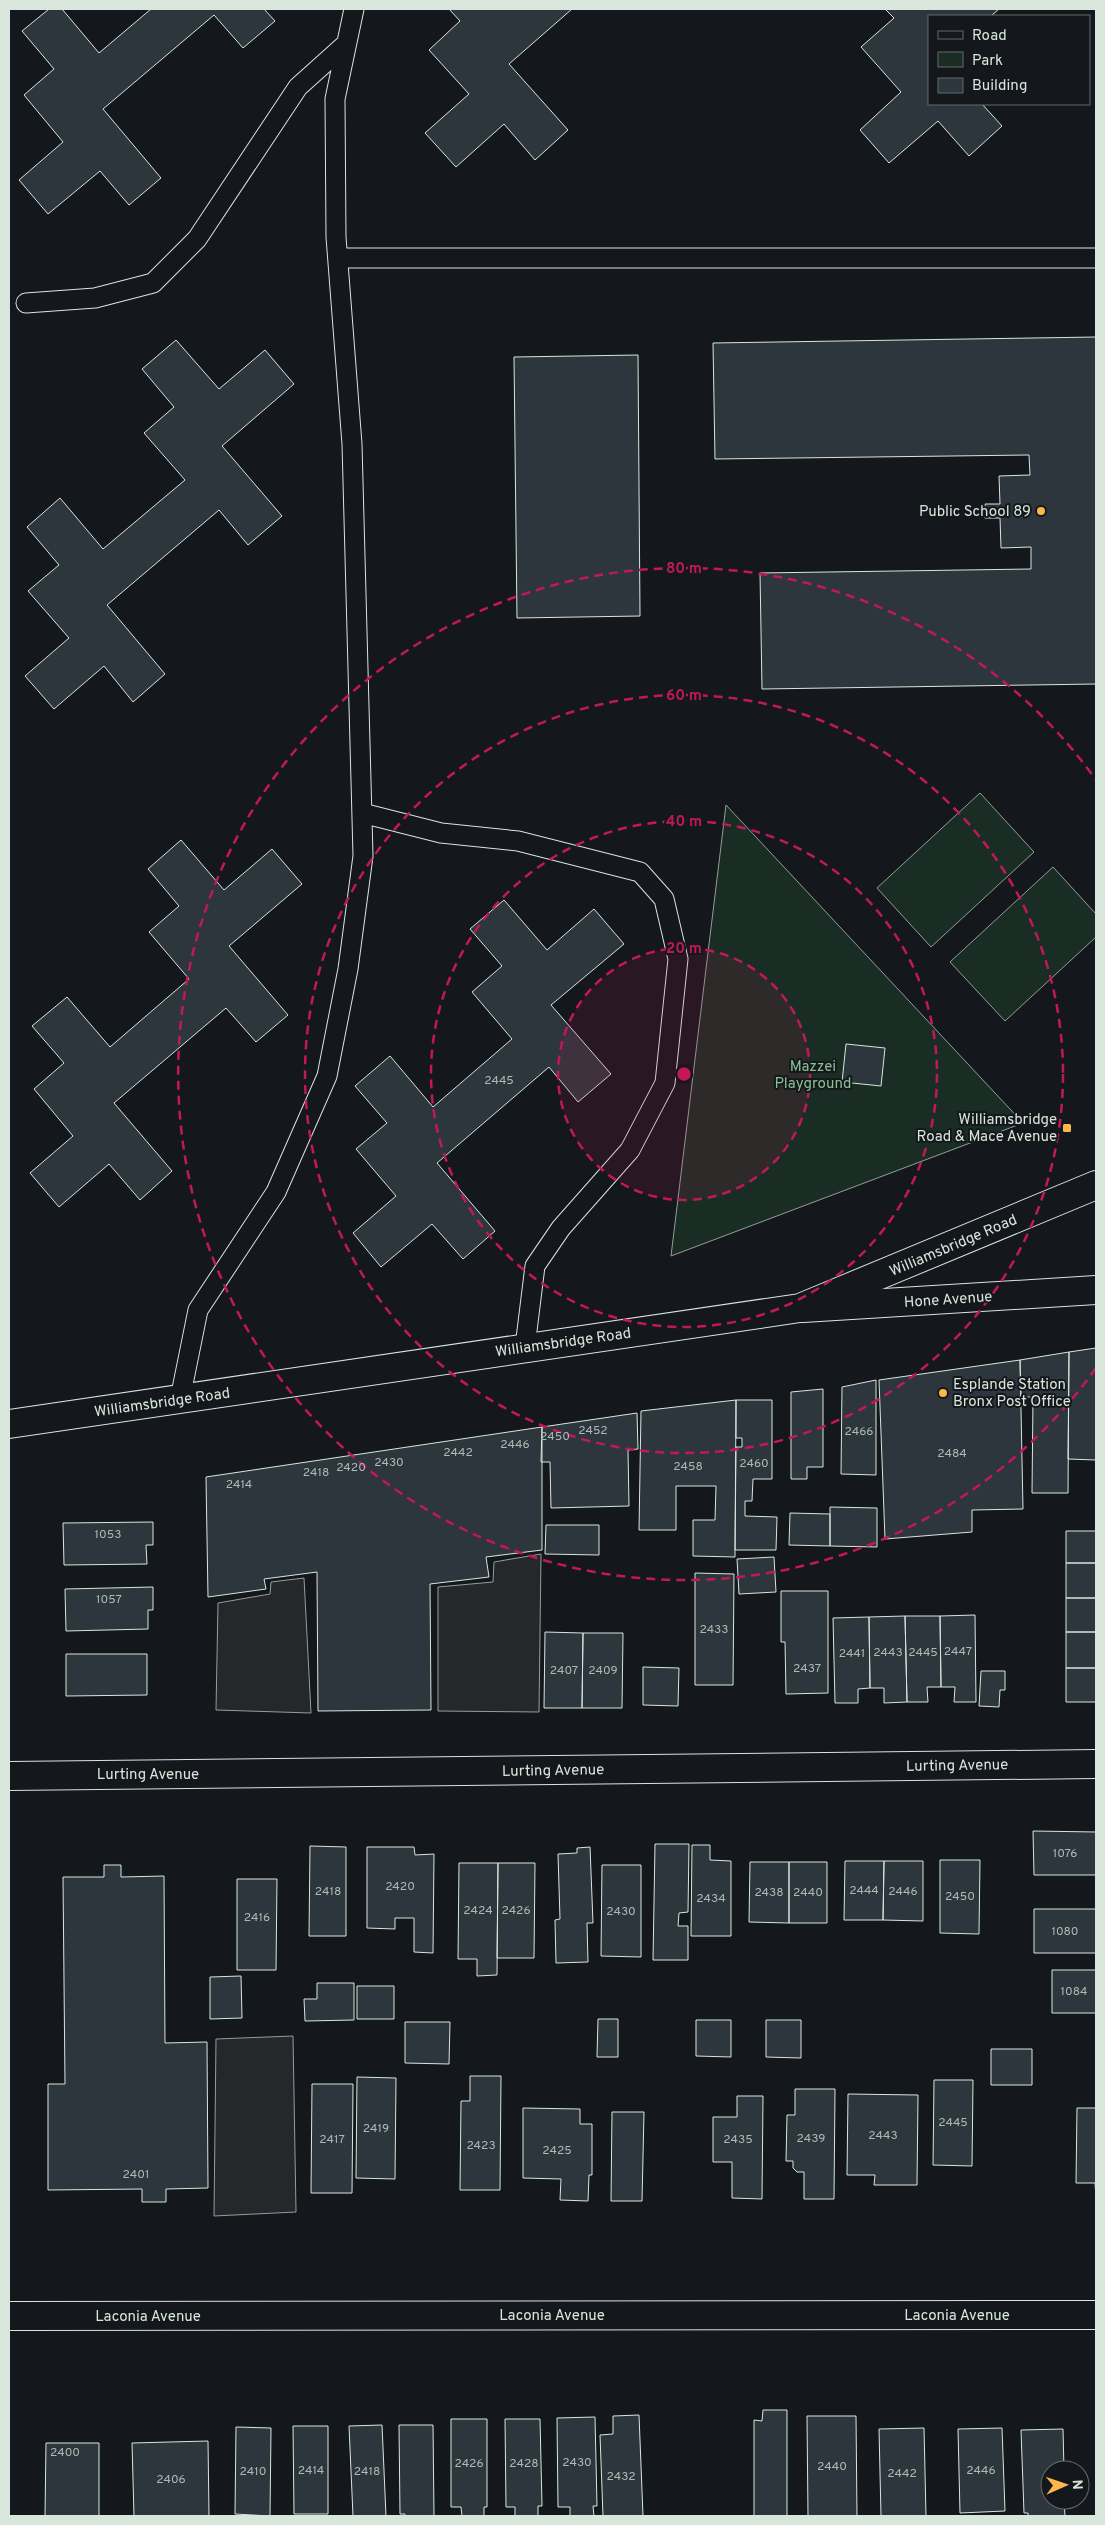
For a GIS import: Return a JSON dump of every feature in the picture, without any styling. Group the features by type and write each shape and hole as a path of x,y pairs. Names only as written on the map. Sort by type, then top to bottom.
{"street":[{"name":"Williamsbridge Road","path":"9,1424 800,1308 1096,1185"},
{"name":"Hone Avenue","path":"800,1308 1096,1290"},
{"name":"Lurting Avenue","path":"9,1776 1096,1764"},
{"name":"Laconia Avenue","path":"9,2316 1096,2315"}],"lane":[{"path":"180,1399 198,1310 276,1192 327,1076 348,969 363,856 352,444 338,258 335,99 354,9"},
{"path":"26,303 95,298 153,283 197,239 298,87 347,44"},
{"path":"338,258 1096,258"},
{"path":"362,813 441,833 518,841 640,872 664,899 678,959 665,1083 630,1150 561,1228 535,1266 525,1347"}],"green space":[{"path":"980,793 1034,852 931,947 877,888"},
{"name":"Mazzei Playground","path":"726,805 1023,1123 671,1256"},
{"path":"1053,867 1096,914 1096,937 1005,1021 950,962"}],"shaded area":[{"path":"541,1554 539,1712 438,1711 438,1587 493,1582 494,1562"},
{"path":"304,1578 311,1713 216,1710 218,1603 270,1594 271,1582"},
{"path":"293,2036 296,2212 214,2216 216,2039"}],"building":[{"path":"49,9 62,9 99,53 151,9 264,9 275,21 243,48 214,15 103,109 161,178 129,205 100,171 48,214 19,180 63,142 24,95 54,69 22,31"},
{"path":"449,9 572,9 509,64 568,130 535,160 504,124 456,167 425,133 469,94 429,50 460,21"},
{"path":"885,9 999,9 992,15 928,15 928,105 983,105 1002,126 969,156 938,121 889,163 860,130 901,92 861,47 894,18"},
{"name":"Public School 89","path":"1096,337 1096,684 762,689 760,573 1031,569 1031,547 1001,548 1000,518 985,518 985,504 1000,504 999,476 1030,475 1029,455 715,459 713,343"},
{"path":"176,340 219,389 265,350 294,384 222,446 282,516 248,545 219,510 107,605 165,674 133,702 104,666 54,709 25,676 69,638 28,591 59,565 27,527 60,498 103,549 185,480 144,433 174,407 142,369"},
{"path":"638,355 640,616 517,618 514,357"},
{"path":"181,840 224,890 272,849 302,884 229,946 288,1015 256,1042 226,1008 114,1103 172,1171 140,1200 109,1164 59,1207 30,1173 73,1136 34,1089 64,1063 32,1026 67,997 110,1047 189,979 149,932 179,906 148,869"},
{"path":"504,900 547,950 594,909 624,944 551,1005 611,1074 578,1102 549,1067 437,1163 495,1231 463,1259 432,1224 381,1267 353,1233 396,1196 356,1149 387,1123 355,1086 390,1056 433,1107 512,1039 472,992 502,966 470,929"},
{"path":"846,1044 885,1048 881,1086 842,1082"},
{"path":"1096,1348 1096,1460 1068,1459 1069,1352"},
{"path":"1069,1352 1068,1493 1032,1493 1033,1397 1021,1397 1020,1360"},
{"path":"1020,1360 1023,1509 972,1510 972,1532 885,1539 879,1380"},
{"path":"876,1380 876,1475 841,1474 842,1387"},
{"path":"823,1389 823,1467 807,1467 807,1479 791,1479 791,1392"},
{"path":"736,1400 735,1557 693,1556 693,1520 715,1520 716,1486 676,1486 676,1530 639,1530 641,1411"},
{"path":"736,1400 772,1400 772,1479 753,1479 752,1501 745,1501 745,1516 777,1517 776,1550 735,1550 736,1447 742,1447 742,1438 736,1438"},
{"path":"637,1413 638,1449 628,1450 629,1506 551,1508 550,1462 541,1462 542,1427"},
{"path":"542,1427 542,1550 486,1557 489,1577 430,1584 431,1710 318,1711 317,1572 264,1579 266,1589 208,1597 206,1477"},
{"path":"830,1507 877,1508 877,1547 830,1546"},
{"path":"790,1513 830,1514 830,1546 789,1545"},
{"path":"153,1522 153,1545 146,1545 147,1564 64,1565 63,1523"},
{"path":"546,1525 599,1525 599,1555 545,1554"},
{"path":"1066,1531 1096,1531 1096,1563 1066,1563"},
{"path":"774,1557 776,1592 739,1594 737,1559"},
{"path":"1066,1563 1096,1563 1096,1598 1066,1598"},
{"path":"695,1573 734,1574 733,1685 695,1685"},
{"path":"153,1587 153,1610 148,1610 148,1629 66,1631 65,1589"},
{"path":"781,1591 828,1591 828,1693 786,1694 785,1642 781,1642"},
{"path":"1066,1598 1096,1598 1096,1632 1066,1632"},
{"path":"975,1615 976,1702 954,1702 955,1687 941,1687 940,1616"},
{"path":"905,1616 907,1702 884,1703 884,1688 870,1688 869,1617"},
{"path":"905,1616 940,1616 941,1687 927,1687 928,1702 907,1702"},
{"path":"869,1617 870,1688 858,1689 858,1703 835,1703 833,1618"},
{"path":"545,1632 583,1633 582,1708 544,1708"},
{"path":"1066,1632 1096,1632 1096,1668 1066,1668"},
{"path":"583,1633 623,1633 622,1708 582,1708"},
{"path":"66,1654 147,1654 147,1695 66,1696"},
{"path":"643,1667 679,1668 678,1706 643,1705"},
{"path":"1066,1668 1096,1668 1096,1702 1066,1702"},
{"path":"981,1671 1005,1671 1005,1690 1000,1690 999,1707 979,1706"},
{"path":"1033,1831 1096,1832 1096,1875 1034,1875"},
{"path":"655,1844 689,1844 688,1912 679,1913 678,1926 688,1926 688,1960 653,1960"},
{"path":"692,1845 710,1845 710,1860 731,1861 731,1936 691,1936"},
{"path":"310,1846 346,1847 346,1936 309,1936"},
{"path":"367,1847 414,1847 415,1855 434,1854 433,1953 414,1952 414,1918 395,1918 395,1929 367,1928"},
{"path":"590,1847 593,1923 587,1923 588,1962 556,1963 555,1920 560,1919 558,1854 577,1853 577,1848"},
{"path":"940,1860 980,1860 979,1934 940,1933"},
{"path":"845,1861 884,1861 883,1920 844,1920"},
{"path":"884,1861 923,1861 923,1921 883,1920"},
{"path":"750,1862 789,1862 789,1923 749,1922"},
{"path":"789,1862 827,1862 827,1923 789,1923"},
{"path":"459,1863 498,1863 497,1975 477,1976 477,1959 458,1959"},
{"path":"498,1863 535,1863 534,1958 497,1958"},
{"path":"104,1865 121,1865 121,1877 164,1876 165,2043 207,2042 208,2188 166,2189 166,2202 142,2202 142,2189 48,2190 48,2084 65,2084 63,1877 104,1877"},
{"path":"602,1865 641,1865 641,1957 601,1956"},
{"path":"237,1879 277,1879 276,1970 237,1970"},
{"path":"1034,1909 1096,1909 1096,1953 1034,1953"},
{"path":"1052,1970 1096,1970 1096,2013 1052,2013"},
{"path":"241,1976 242,2018 210,2019 210,1977"},
{"path":"317,1983 354,1983 354,2020 305,2021 304,1999 317,1999"},
{"path":"357,1986 394,1986 394,2019 357,2019"},
{"path":"598,2019 618,2019 618,2057 597,2057"},
{"path":"696,2020 731,2020 731,2057 696,2056"},
{"path":"766,2020 801,2020 801,2058 766,2057"},
{"path":"405,2022 450,2022 449,2064 405,2063"},
{"path":"991,2049 1032,2049 1032,2085 991,2085"},
{"path":"470,2076 501,2076 500,2190 460,2190 461,2101 470,2101"},
{"path":"357,2077 396,2078 395,2179 356,2178"},
{"path":"934,2080 973,2080 972,2166 933,2165"},
{"path":"312,2084 353,2084 352,2193 311,2193"},
{"path":"795,2089 835,2089 834,2199 804,2199 804,2172 797,2172 793,2168 793,2161 786,2161 787,2115 795,2115"},
{"path":"848,2094 918,2095 917,2185 874,2185 875,2175 847,2175"},
{"path":"737,2096 763,2096 762,2199 732,2198 732,2162 713,2162 713,2117 737,2117"},
{"path":"523,2108 580,2109 580,2124 592,2124 592,2175 589,2175 588,2201 560,2200 561,2179 523,2178"},
{"path":"1077,2108 1096,2108 1096,2197 1095,2183 1076,2183"},
{"path":"612,2112 644,2112 642,2201 611,2201"},
{"path":"763,2410 787,2410 787,2516 754,2516 754,2420 762,2421"},
{"path":"639,2415 643,2516 603,2516 600,2435 613,2434 613,2416"},
{"path":"807,2416 856,2416 857,2516 808,2516"},
{"path":"595,2417 597,2506 593,2506 594,2516 570,2516 570,2507 558,2507 557,2418"},
{"path":"451,2419 487,2419 487,2507 484,2507 484,2516 462,2516 461,2507 451,2507"},
{"path":"505,2419 540,2419 542,2506 538,2506 538,2516 515,2516 515,2507 506,2507"},
{"path":"382,2425 386,2516 353,2516 349,2426"},
{"path":"399,2425 433,2425 434,2516 405,2516 405,2514 400,2514"},
{"path":"293,2426 328,2426 328,2514 294,2514"},
{"path":"236,2427 271,2428 270,2516 235,2514"},
{"path":"924,2428 926,2516 881,2516 879,2429"},
{"path":"1002,2428 1005,2511 960,2513 958,2429"},
{"path":"1063,2429 1064,2460 1040,2460 1040,2510 1065,2510 1065,2516 1028,2516 1028,2513 1024,2513 1021,2430"},
{"path":"208,2441 209,2516 134,2516 132,2443"},
{"path":"46,2443 99,2443 99,2516 45,2516"}],"place":[{"name":"Public School 89","path":"1041,511"},
{"name":"Williamsbridge Road & Mace Avenue","path":"1067,1128"},
{"name":"Esplande Station Bronx Post Office","path":"943,1393"}]}
